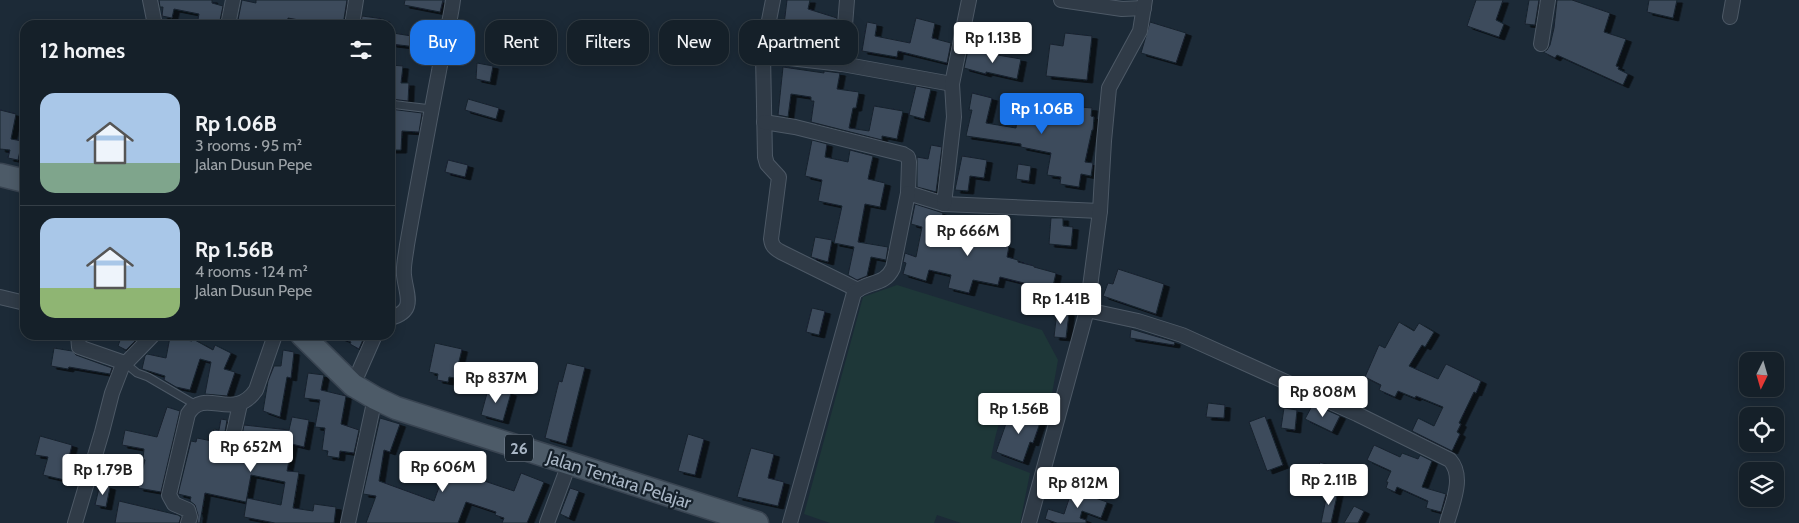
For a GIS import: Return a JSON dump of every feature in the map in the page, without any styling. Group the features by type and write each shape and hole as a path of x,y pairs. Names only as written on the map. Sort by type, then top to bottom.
{"main road":[{"path":"0,175 20,180"},
{"name":"Jalan Tentara Pelajar","path":"307,340 354,385 396,408 750,522"}],"street":[{"path":"150,0 154,20"},
{"path":"229,20 233,0"},
{"path":"353,20 356,0"},
{"path":"395,316 406,309 408,300 408,289 404,275 407,246 431,109 454,0"},
{"path":"769,20 773,0"},
{"path":"845,20 847,0"},
{"path":"944,204 954,117 952,84 969,0"},
{"path":"1029,523 1088,310 1100,211 1109,88 1140,31 1144,4 1122,9 1061,0"},
{"path":"1541,44 1548,0"},
{"path":"1730,17 1732,0"},
{"path":"764,65 764,122 767,164 779,177 771,239 772,244 774,248 781,252 858,290"},
{"path":"848,65 952,84"},
{"path":"764,122 791,126 903,154 908,158 909,162 908,193 893,268 890,274 882,281 858,290 853,299 790,523"},
{"path":"908,193 944,204 1100,211"},
{"path":"0,297 20,302"},
{"path":"1088,310 1138,321 1182,335 1357,414 1450,460 1456,470 1457,486 1447,523"},
{"path":"78,340 78,347 126,363"},
{"path":"75,523 112,393 122,367 148,340"},
{"path":"188,523 190,513 188,510 174,504 169,495 188,414 196,405 202,403 232,406 240,404 252,396 256,390 273,340"},
{"path":"354,385 373,340"},
{"path":"348,523 375,398"},
{"path":"229,454 240,404"},
{"path":"546,523 569,464"}],"lane":[{"path":"395,105 431,109"},
{"path":"126,363 137,374 148,377 196,405"}],"green space":[{"path":"897,285 1042,330 1058,360 1050,405 1005,401 995,438 991,458 1030,473 1020,523 961,523 937,515 934,523 830,523 804,514 863,297"}],"building":[{"path":"159,0 212,0 212,3 223,6 220,20 198,20 199,14 174,9 172,18 162,16 163,7 160,7"},
{"path":"242,0 256,3 256,0 347,0 344,20 299,20 288,18 288,20 238,20"},
{"path":"405,0 443,0 440,12 404,5"},
{"path":"787,0 810,0 808,9 837,18 837,20 785,20"},
{"path":"1476,0 1503,0 1496,20 1504,24 1499,37 1467,26"},
{"path":"1529,0 1539,0 1535,25 1525,24"},
{"path":"1557,0 1572,0 1610,13 1604,32 1626,39 1616,66 1628,74 1623,85 1557,55 1555,58 1543,52 1550,45"},
{"path":"1649,0 1677,0 1673,18 1647,12"},
{"path":"362,16 384,19 384,20 362,20"},
{"path":"916,18 935,23 932,38 951,43 947,63 898,51 897,57 862,51 867,22 877,24 875,36 910,43"},
{"path":"1150,22 1186,33 1176,63 1141,53"},
{"path":"395,33 410,36 410,46 395,44"},
{"path":"1065,33 1092,36 1087,80 1046,76 1050,44 1063,46"},
{"path":"968,50 1021,59 1017,79 964,68"},
{"path":"477,63 493,66 490,82 476,79"},
{"path":"395,65 403,66 401,83 409,83 408,101 395,100"},
{"path":"783,67 824,73 824,71 840,73 837,89 859,92 849,128 869,131 874,106 903,111 897,139 882,136 882,140 811,122 814,101 811,101 811,97 791,94 788,117 778,115"},
{"path":"916,86 931,89 924,119 909,115"},
{"path":"972,93 992,98 986,123 1016,128 1019,101 1033,102 1032,108 1053,110 1054,105 1092,108 1091,116 1094,117 1093,130 1085,162 1093,163 1091,176 1081,174 1079,187 1060,184 1061,177 1047,175 1051,153 1021,147 1021,144 966,136 972,110 969,110"},
{"path":"468,99 499,108 496,119 465,110"},
{"path":"0,110 16,114 11,139 20,141 18,160 8,158 10,150 0,149"},
{"path":"395,110 422,113 419,132 402,131 401,150 395,150"},
{"path":"812,140 827,144 825,157 848,162 850,150 873,156 868,179 885,183 880,207 865,204 858,242 888,247 886,260 871,257 867,276 857,280 848,275 854,247 834,243 842,206 818,201 822,180 805,176"},
{"path":"931,145 942,147 936,192 917,187 917,157 928,159"},
{"path":"962,156 987,160 984,178 970,176 968,191 955,190"},
{"path":"448,160 468,165 465,177 445,172"},
{"path":"1018,164 1031,166 1029,181 1016,179"},
{"path":"915,204 943,213 937,239 960,244 963,236 984,242 988,215 1002,215 998,243 1009,246 1007,257 1056,273 1052,290 1000,277 998,285 973,280 969,293 948,288 951,275 929,270 926,281 903,274 906,263 903,262 905,253 916,257 922,227 911,224"},
{"path":"1051,218 1063,218 1063,226 1073,227 1071,246 1049,244"},
{"path":"815,237 832,240 828,262 811,257"},
{"path":"1118,269 1164,284 1156,314 1103,296 1108,283 1113,284"},
{"path":"812,308 825,311 819,335 806,332"},
{"path":"1057,311 1069,313 1066,338 1054,337"},
{"path":"1399,322 1414,331 1419,323 1434,332 1425,347 1422,345 1409,366 1438,379 1446,364 1481,381 1459,423 1461,424 1457,432 1460,434 1452,451 1412,431 1418,418 1434,426 1443,407 1398,391 1395,397 1379,390 1381,385 1365,377 1379,345 1385,348"},
{"path":"1131,329 1175,342 1174,345 1130,338"},
{"path":"120,340 136,340 126,350 118,346"},
{"path":"169,340 195,340 213,350 215,345 231,353 224,369 235,372 227,396 205,394 211,362 200,359 190,390 176,387 164,380 165,376 142,369 147,354 166,358"},
{"path":"346,340 363,340 359,349 350,344 351,342"},
{"path":"435,343 462,349 455,378 449,377 448,382 437,380 438,374 429,372"},
{"path":"54,348 72,351 76,355 112,368 110,374 51,366"},
{"path":"283,350 294,352 291,378 287,377 280,417 263,411 268,381 274,366 281,366"},
{"path":"567,363 585,367 566,444 545,438 559,381 562,382"},
{"path":"308,373 324,375 321,390 346,396 341,424 359,430 354,453 340,451 339,458 327,456 328,451 322,450 325,428 315,427 320,400 304,398"},
{"path":"489,386 511,393 503,421 481,415"},
{"path":"1208,403 1225,405 1224,418 1206,417"},
{"path":"1313,404 1340,416 1332,432 1305,419"},
{"path":"167,407 180,411 161,492 138,488 145,460 143,459 144,449 122,445 125,430 157,437"},
{"path":"1018,408 1042,417 1033,443 1030,442 1023,462 996,452 1008,418 1014,420"},
{"path":"1284,408 1297,410 1295,430 1281,428"},
{"path":"1265,416 1283,465 1267,471 1249,422"},
{"path":"292,417 309,420 304,447 292,444 287,471 299,472 293,508 313,511 314,504 336,507 334,523 275,523 244,517 247,498 281,505 285,482 251,475 246,502 205,493 200,523 197,523 198,515 195,505 190,501 191,497 178,494 191,441 196,442 197,438 212,441 214,429 219,430 221,419 227,420 221,456 224,461 231,462 238,456 244,425 289,430"},
{"path":"380,418 400,424 390,452 384,450 379,481 434,501 446,468 514,491 521,473 544,482 527,523 502,523 504,518 495,515 496,512 466,502 458,523 366,523 376,496 363,494"},
{"path":"688,434 704,439 695,475 678,471"},
{"path":"40,436 72,445 68,461 73,463 69,481 43,475 48,457 35,455"},
{"path":"1374,445 1400,457 1402,453 1418,459 1420,455 1432,461 1422,487 1446,494 1441,512 1426,508 1428,501 1397,487 1395,492 1386,488 1388,482 1386,482 1391,471 1367,460"},
{"path":"751,448 774,454 768,478 784,482 778,506 737,497"},
{"path":"1320,462 1334,467 1329,482 1315,477"},
{"path":"100,484 110,487 106,507 95,505"},
{"path":"570,488 579,491 569,518 560,514"},
{"path":"1328,489 1338,491 1331,523 1321,523"},
{"path":"1072,490 1107,502 1101,518 1082,511 1080,518 1086,520 1086,523 1057,523 1045,519 1048,509 1064,514"},
{"path":"119,501 181,517 179,523 115,523"},
{"path":"1354,506 1364,511 1358,523 1344,523"}]}
